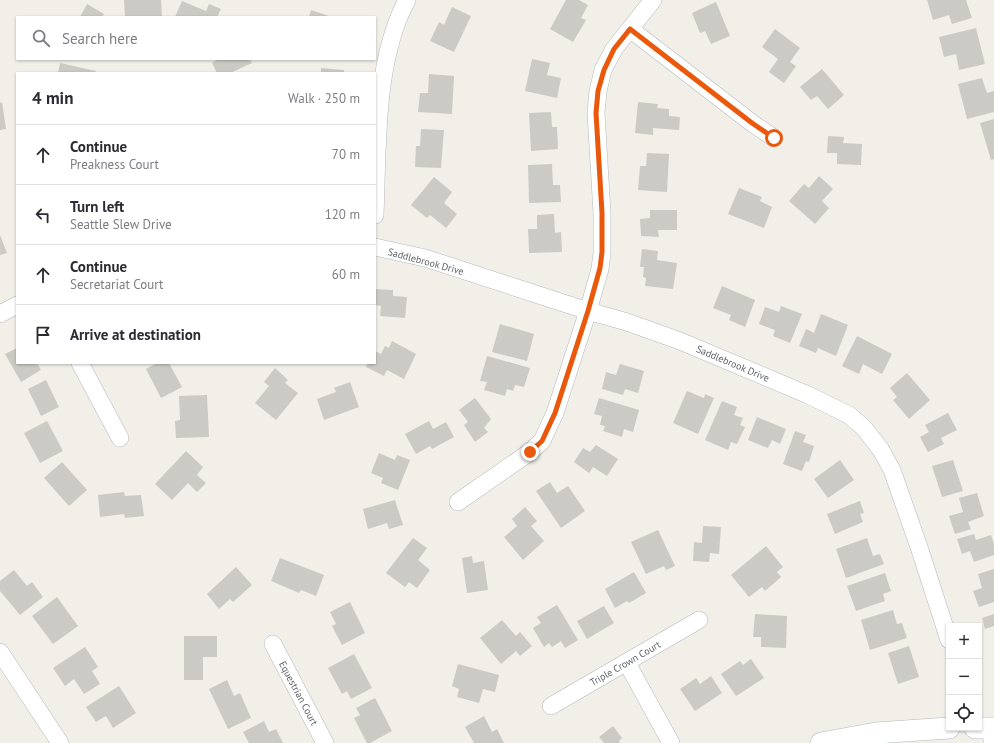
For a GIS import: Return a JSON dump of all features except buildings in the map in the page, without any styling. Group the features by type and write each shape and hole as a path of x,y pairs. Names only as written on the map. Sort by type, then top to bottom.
{"street":[{"path":"376,196 381,99 384,72 390,44 402,9 407,0"},
{"path":"458,502 518,461 542,441 555,413 588,311 600,268 602,252 602,213 596,113 598,91 604,70 614,49 652,0"},
{"path":"630,29 752,123 774,138"},
{"name":"Saddlebrook Drive","path":"376,247 425,258 588,311 627,322 680,341 734,363 849,415 864,428 881,450 892,470 918,542 946,631"},
{"path":"0,314 16,306"},
{"path":"81,364 120,438"},
{"name":"Triple Crown Court","path":"551,706 628,663 699,620"},
{"name":"Equestrian Court","path":"273,644 325,743"},
{"path":"0,652 60,743"},
{"path":"628,663 671,743"},
{"path":"821,743 876,733 946,728"}],"route":[{"path":"530,452 542,441 555,413 588,311 600,268 602,252 602,213 596,113 598,91 604,70 614,49 630,29 752,123 774,138"}]}
